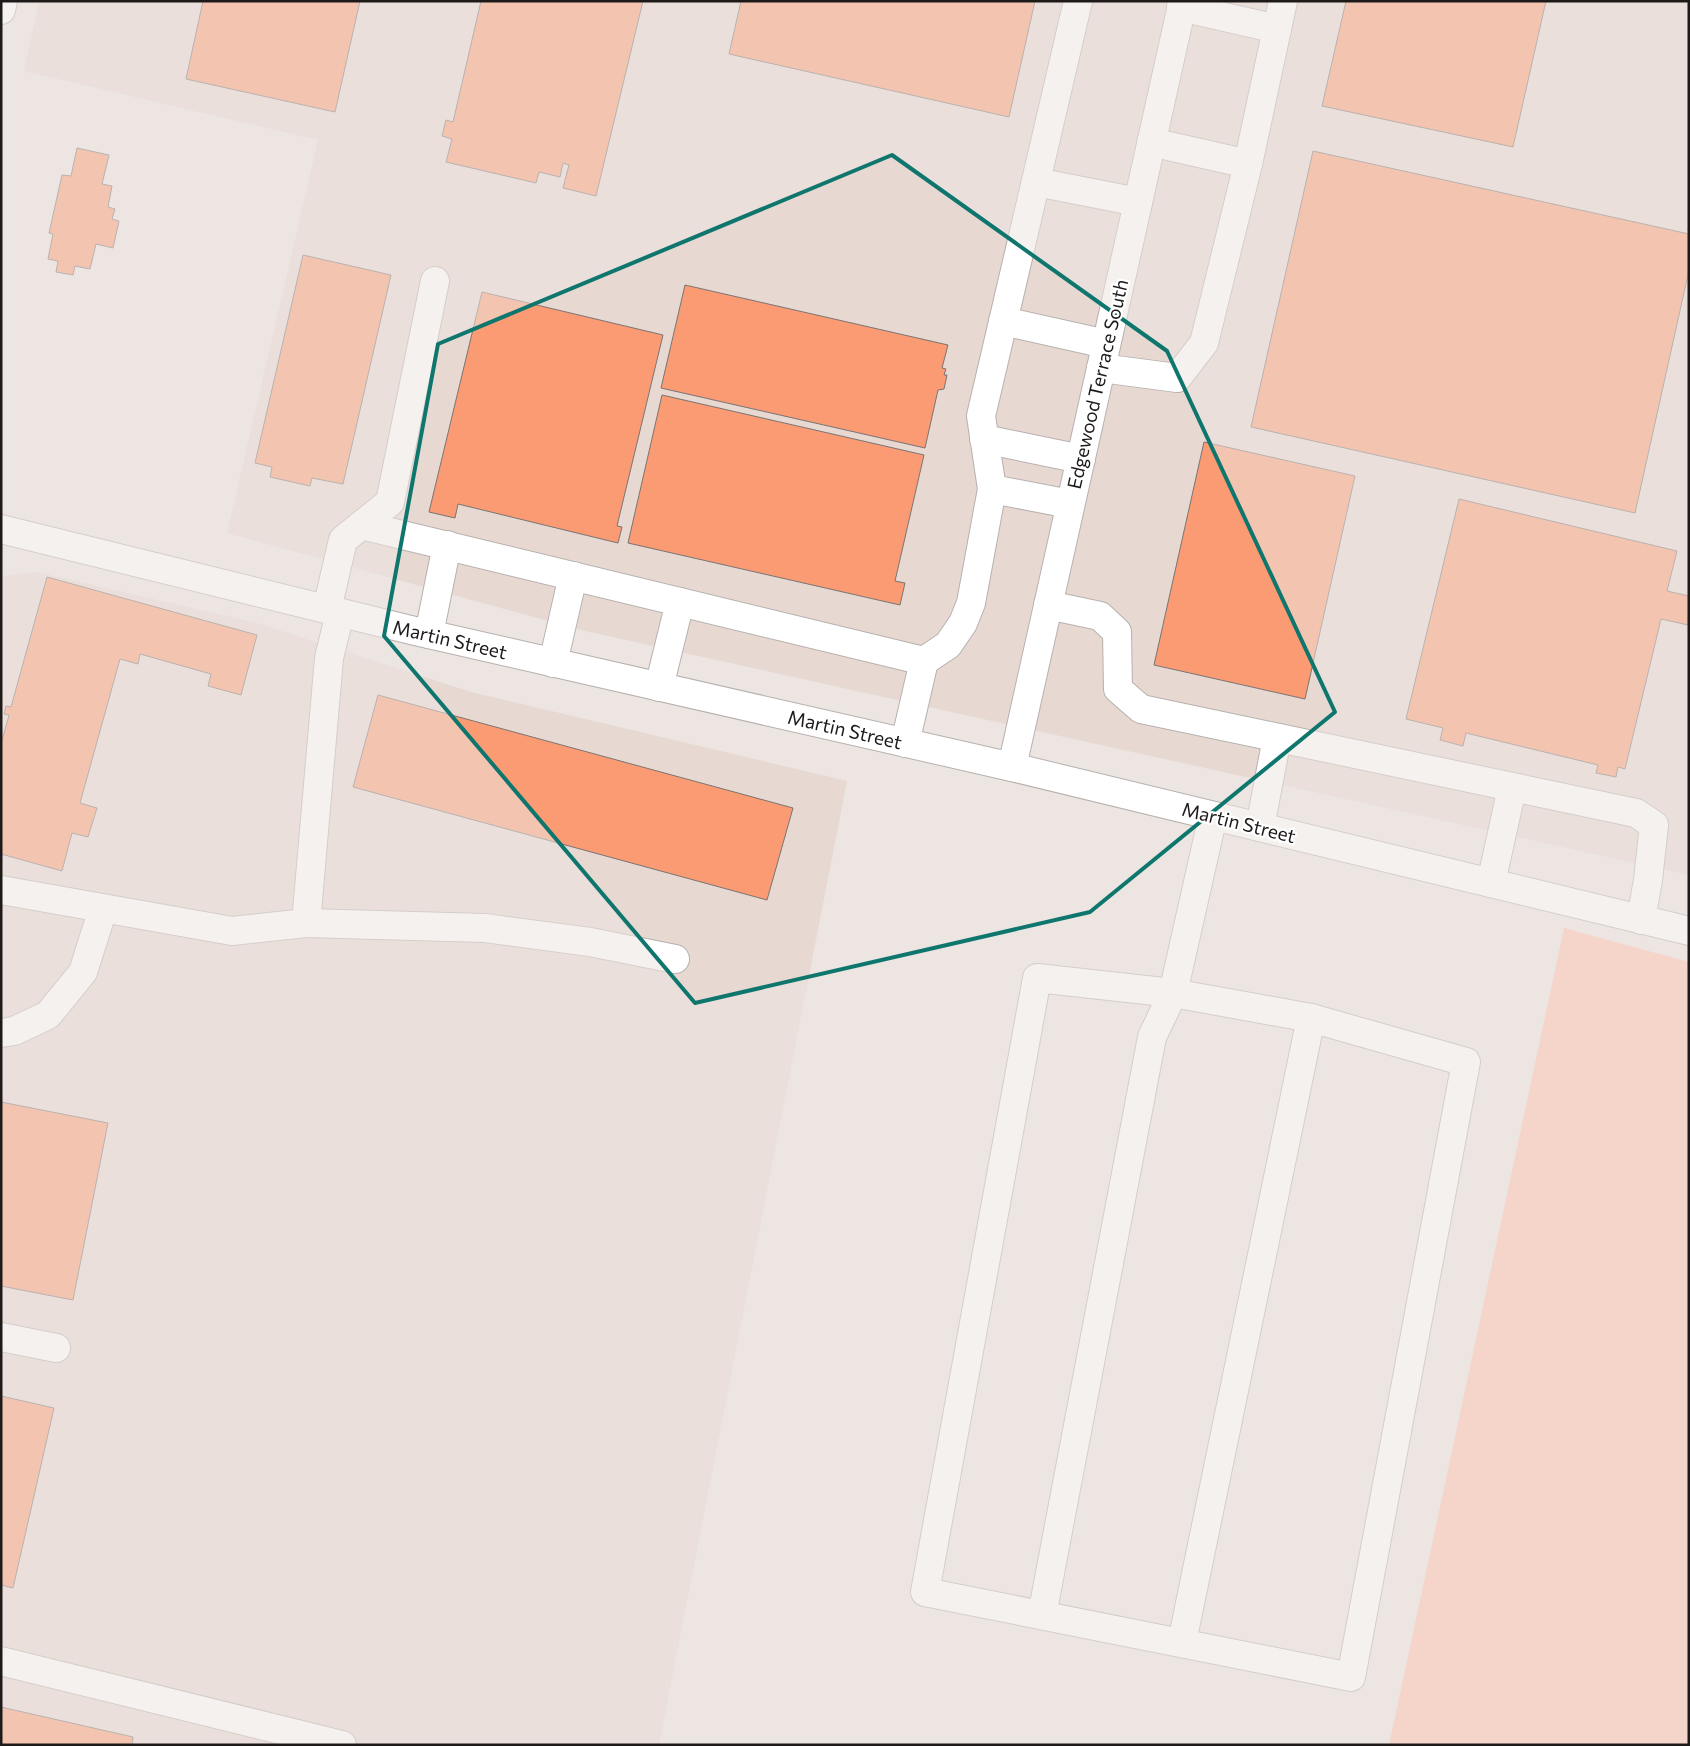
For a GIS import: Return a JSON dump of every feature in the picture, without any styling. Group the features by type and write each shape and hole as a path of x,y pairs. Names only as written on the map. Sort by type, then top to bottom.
{"street":[{"path":"1,10 3,1"},
{"path":"905,743 924,661 948,645 966,617 971,603 992,489 981,416 1078,1"},
{"path":"1003,321 1103,356 1177,378 1204,343 1248,164 1283,1"},
{"path":"1182,4 1277,29"},
{"name":"Edgewood Terrace South","path":"1012,767 1182,4"},
{"path":"1151,142 1248,164"},
{"path":"1036,182 1138,202"},
{"path":"306,923 329,658 342,540 390,502 435,281"},
{"path":"984,439 1081,459"},
{"path":"992,489 1070,504"},
{"path":"362,525 924,661"},
{"name":"Martin Street","path":"1,529 429,634 1012,767 1689,931"},
{"path":"429,634 447,545"},
{"path":"553,663 572,576"},
{"path":"659,687 680,602"},
{"path":"1048,605 1100,616 1117,632 1118,689 1141,709 1636,813 1654,825 1648,880 1641,920"},
{"path":"1260,827 1277,738"},
{"path":"1491,883 1512,788"},
{"path":"1042,1615 1152,1038 1173,993 1213,816"},
{"path":"1,890 232,931 306,923 485,928 590,942 675,959"},
{"path":"1,1033 14,1032 48,1015 83,972 103,909"},
{"path":"1037,978 1173,993 1311,1018 1466,1062 1351,1677 925,1592 1037,978"},
{"path":"1182,1642 1311,1018"},
{"path":"1,1337 56,1348"},
{"path":"1,1661 342,1745"}],"highlighted area":[{"path":"892,155 1167,351 1335,712 1090,912 695,1003 384,636 438,344"}],"shaded area":[{"path":"39,1 1689,1 1689,875 581,630 227,533 318,140 24,71"},
{"path":"37,572 257,623 471,692 847,781 659,1745 1,1745 1,576"},
{"path":"1564,928 1689,962 1689,1745 1389,1745"}],"building":[{"path":"203,1 360,1 335,112 186,79"},
{"path":"481,1 643,1 596,196 563,188 569,165 563,163 560,177 539,172 536,183 446,162 452,139 442,136 446,120 453,122"},
{"path":"741,1 1035,1 1009,117 729,54"},
{"path":"1346,1 1546,1 1513,147 1322,106"},
{"path":"77,148 109,155 102,184 112,186 108,207 115,209 112,219 119,221 113,248 96,244 90,269 75,266 73,275 56,272 58,261 48,259 53,234 49,233 62,175 71,176"},
{"path":"1313,151 1689,234 1689,270 1635,513 1251,427"},
{"path":"303,255 391,275 343,484 312,478 310,486 270,477 272,467 255,463"},
{"path":"685,285 948,345 942,368 946,369 944,375 947,375 944,389 938,390 925,448 661,388"},
{"path":"482,292 663,335 617,526 622,527 618,543 458,504 455,518 429,512"},
{"path":"662,395 924,455 895,581 905,583 900,605 628,543"},
{"path":"1204,442 1355,476 1305,699 1154,665"},
{"path":"1459,499 1677,551 1667,591 1689,596 1688,625 1661,619 1625,769 1618,767 1616,777 1596,773 1598,765 1466,733 1463,746 1440,740 1443,728 1406,719"},
{"path":"47,577 257,635 241,695 208,686 211,674 140,654 138,664 120,659 80,803 97,808 88,837 72,833 62,871 1,854 1,744 9,715 4,714 6,706 11,707"},
{"path":"378,695 793,808 767,900 353,787"},
{"path":"1,1102 108,1123 73,1300 1,1286"},
{"path":"1,1396 54,1408 13,1588 1,1585"},
{"path":"1,1707 133,1737 132,1745 1,1745"}]}
